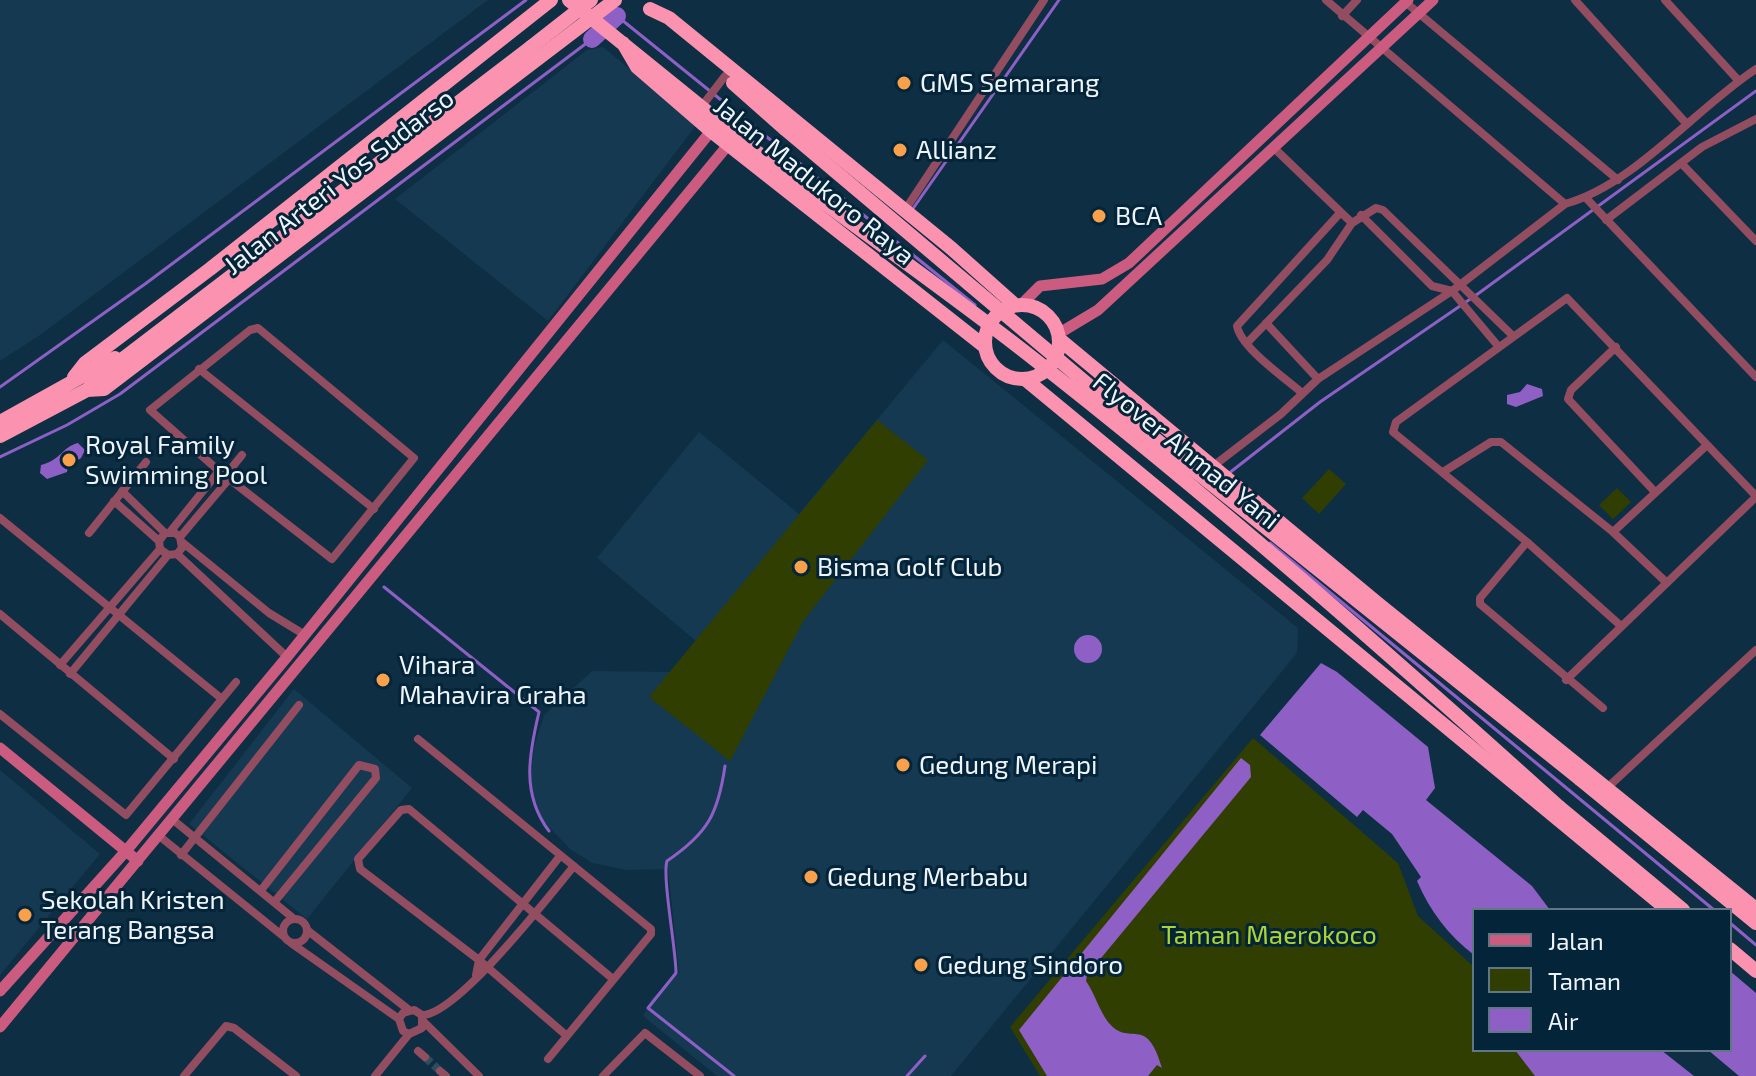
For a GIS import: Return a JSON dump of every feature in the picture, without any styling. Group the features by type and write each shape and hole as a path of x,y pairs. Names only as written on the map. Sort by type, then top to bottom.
{"highway":[{"path":"68,384 85,363 210,269 551,0"},
{"name":"Jalan Madukoro Raya","path":"569,0 704,103 763,157"},
{"path":"0,436 87,390 581,0"},
{"path":"0,422 116,357 591,0"},
{"name":"Jalan Arteri Yos Sudarso","path":"87,390 104,389 220,304 615,0"},
{"name":"Jalan Madukoro Raya","path":"645,4 663,14 911,215 1014,306"},
{"name":"Jalan Madukoro Raya","path":"645,4 723,79 785,129"},
{"name":"Jalan Madukoro Raya","path":"620,41 637,67 711,131 984,346"},
{"name":"Flyover Ahmad Yani","path":"785,129 1115,407 1756,923"},
{"name":"Flyover Ahmad Yani","path":"763,157 967,307 1180,477 1339,609 1559,807 1681,908"},
{"path":"1666,908 1330,619 1177,503 1025,379 997,370 984,346 988,324 1014,306 1045,313 1058,342 1212,470 1232,483 1354,590 1471,678 1756,909"},
{"path":"1025,379 1043,373 1058,342"},
{"path":"1177,503 1212,470"},
{"path":"1330,619 1354,590"},
{"path":"1732,951 1756,971"},
{"path":"1732,963 1756,983"}],"street":[{"path":"911,215 1044,0"},
{"path":"1326,0 1565,204"},
{"path":"1342,16 1357,0"},
{"path":"1058,342 1098,310 1275,149 1433,0"},
{"path":"1575,0 1685,122"},
{"path":"1665,0 1738,80"},
{"path":"1014,306 1045,284 1098,280 1115,273 1405,1 1618,180"},
{"path":"1212,470 1281,414 1318,379 1452,291 1565,204 1586,198 1618,180 1685,122 1756,69"},
{"path":"704,103 723,79"},
{"path":"1605,218 1702,147 1754,123"},
{"path":"0,991 126,851 287,657 711,131"},
{"path":"0,1027 728,145"},
{"path":"1275,149 1352,223"},
{"path":"1681,163 1756,241"},
{"path":"1586,198 1756,377"},
{"path":"1247,343 1327,260 1352,223 1373,209 1383,210 1512,335"},
{"path":"1302,393 1247,343 1237,326 1340,213"},
{"path":"1361,215 1432,286 1452,291 1498,346"},
{"path":"1278,282 1294,297"},
{"path":"1566,680 1756,496 1567,298 1512,335 1393,426 1393,432 1527,542 1621,626"},
{"path":"1266,323 1318,379"},
{"path":"250,330 262,330 414,457 331,560 224,475 150,410 250,330"},
{"path":"1616,347 1571,390 1568,399 1655,492"},
{"path":"199,369 374,509"},
{"path":"1443,472 1491,442 1501,442 1613,532 1667,583"},
{"path":"1613,532 1707,445"},
{"path":"60,665 242,455"},
{"path":"89,533 146,462"},
{"path":"70,674 119,613 167,544 181,540 224,475"},
{"path":"122,491 167,544"},
{"path":"114,501 239,608 287,657"},
{"path":"0,518 222,699"},
{"path":"181,540 248,597 305,635"},
{"path":"167,544 181,540"},
{"path":"1527,542 1480,598 1480,604 1566,680 1603,708"},
{"path":"239,608 248,597"},
{"path":"0,614 174,759"},
{"path":"260,628 271,614"},
{"path":"1608,787 1756,650"},
{"path":"0,714 122,815 135,809 236,682"},
{"path":"181,855 299,705"},
{"path":"418,739 651,929 651,934 548,1059"},
{"path":"0,748 138,861"},
{"path":"262,889 359,765 364,763 375,769 376,778 276,900"},
{"path":"567,1036 489,968 360,869 358,859 401,810 407,809 613,979"},
{"path":"172,819 276,900 293,918 302,921 307,930 423,1018 479,1076"},
{"path":"158,835 287,940 399,1019 403,1031 409,1034 419,1032 423,1018 441,1008 476,975 489,968 574,866"},
{"path":"476,975 479,960 560,856"},
{"path":"287,940 285,923 293,918"},
{"path":"287,940 301,942 307,930"},
{"path":"399,1019 409,1010"},
{"path":"184,1076 226,1026 234,1028 296,1076"},
{"path":"375,1076 409,1034"},
{"path":"603,1076 640,1034 650,1034 700,1076"}],"shaded area":[{"path":"0,0 488,0 40,335 0,361"},
{"path":"603,47 697,124 548,321 395,199 587,50"},
{"path":"943,340 1298,628 1297,653 951,1076 717,1076 643,1016 652,998 679,973 668,869 627,870 592,863 570,849 540,817 530,781 534,747 544,715 592,671 670,672 696,641 597,558 699,432 799,514"},
{"path":"294,689 412,788 307,919 189,824"},
{"name":"Sekolah Kristen Terang Bangsa","path":"0,770 100,854 0,975"}],"green space":[{"name":"Bisma Golf Club","path":"877,420 928,460 804,620 730,761 649,697"},
{"path":"1329,469 1346,484 1319,514 1302,498"},
{"path":"1617,488 1631,502 1613,519 1599,505"},
{"name":"Taman Maerokoco","path":"1253,738 1398,863 1418,916 1472,965 1472,1052 1521,1052 1543,1076 1040,1076 1010,1027"}],"water":[{"path":"1527,384 1542,389 1543,396 1516,407 1507,404 1507,395 1520,392"},
{"name":"Royal Family Swimming Pool","path":"78,443 85,450 67,472 47,479 40,473 41,465"},
{"path":"1088,635 1098,639 1102,649 1098,659 1088,663 1078,659 1074,649 1078,639"},
{"path":"1321,663 1337,672 1428,747 1435,788 1426,800 1532,886 1548,908 1472,908 1472,953 1448,931 1434,912 1417,881 1421,877 1392,834 1363,810 1357,817 1260,735"},
{"path":"1241,758 1250,765 1251,777 1087,975 1086,981 1108,1022 1123,1033 1144,1036 1150,1041 1162,1068 1157,1065 1148,1076 1047,1076 1019,1030"},
{"path":"1732,973 1756,993 1756,1076 1739,1076 1710,1052 1732,1052"},
{"path":"1517,1052 1664,1052 1694,1076 1535,1076"}],"waterway":[{"path":"0,387 145,284 526,0"},
{"path":"912,210 1059,0"},
{"path":"617,16 975,305"},
{"path":"592,39 617,16"},
{"path":"0,457 67,425 120,394 592,39"},
{"path":"1228,474 1320,402 1479,293 1756,91"},
{"path":"1270,543 1712,908"},
{"path":"384,587 539,712 530,758 531,788 534,803 549,831"},
{"path":"725,766 719,797 709,821 692,841 667,861 666,882 676,973 648,1008 734,1076"},
{"path":"1732,925 1756,945"},
{"path":"907,1076 925,1056"}],"tunnel":[{"path":"425,1057 440,1071"}],"place":[{"name":"GMS Semarang","path":"904,83"},
{"name":"Allianz","path":"900,150"},
{"name":"BCA","path":"1099,216"},
{"name":"Royal Family Swimming Pool","path":"69,460"},
{"name":"Bisma Golf Club","path":"801,567"},
{"name":"Vihara Mahavira Graha","path":"383,680"},
{"name":"Gedung Merapi","path":"903,765"},
{"name":"Gedung Merbabu","path":"811,877"},
{"name":"Sekolah Kristen Terang Bangsa","path":"25,915"},
{"name":"Gedung Sindoro","path":"921,965"}]}
